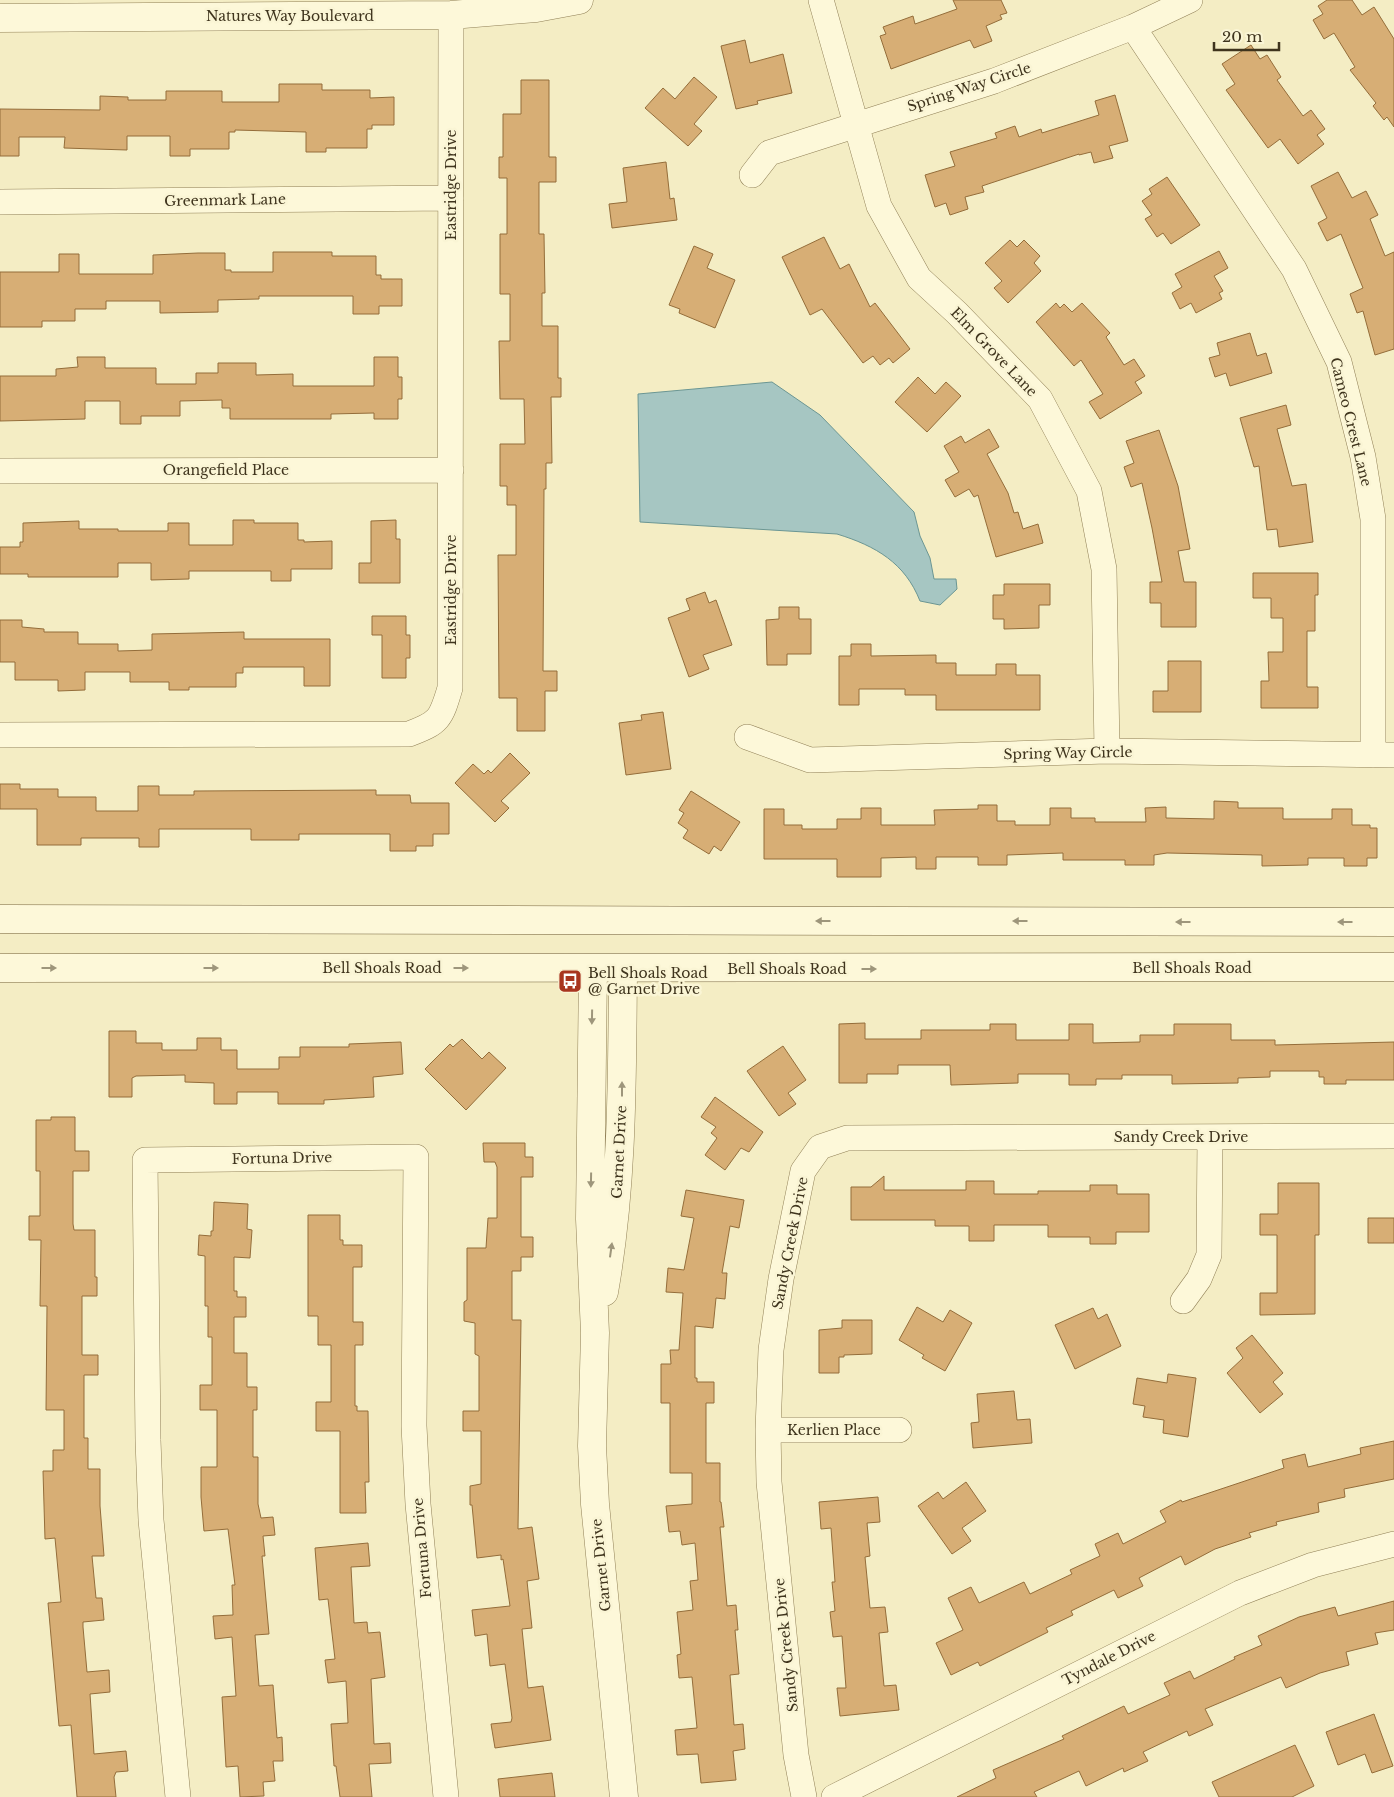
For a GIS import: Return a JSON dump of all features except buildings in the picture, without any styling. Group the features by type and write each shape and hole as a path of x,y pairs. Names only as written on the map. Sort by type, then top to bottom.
{"main road":[{"name":"Natures Way Boulevard","path":"0,18 451,15 536,8 579,0"},
{"path":"0,918 1394,922"},
{"name":"Bell Shoals Road","path":"0,968 1394,967"},
{"name":"Garnet Drive","path":"593,969 590,1218 595,1333 592,1446 595,1504 624,1797"},
{"name":"Garnet Drive","path":"595,1333 607,1278 620,1170 623,969"}],"street":[{"name":"Elm Grove Lane","path":"821,0 879,206 919,278 957,313 1040,399 1089,491 1104,568 1107,751"},
{"name":"Spring Way Circle","path":"752,175 770,153 855,124 994,81 1133,27 1190,0"},
{"name":"Eastridge Drive","path":"0,735 408,734 431,726 443,713 450,688 451,15"},
{"name":"Cameo Crest Lane","path":"1133,27 1294,268 1339,362 1363,457 1373,519 1383,755"},
{"name":"Greenmark Lane","path":"0,202 451,198"},
{"name":"Orangefield Place","path":"0,471 451,470"},
{"name":"Spring Way Circle","path":"747,738 810,760 1107,751 1383,755"},
{"name":"Sandy Creek Drive","path":"804,1797 796,1755 770,1482 768,1430 771,1350 781,1279 803,1171 820,1147 847,1138 1394,1136"},
{"path":"1183,1301 1199,1280 1209,1255 1210,1137"},
{"name":"Fortuna Drive","path":"178,1797 151,1520 148,1440 145,1160 416,1157 414,1426 417,1494 446,1797"},
{"name":"Kerlien Place","path":"768,1430 899,1430"},
{"name":"Tyndale Drive","path":"834,1797 1240,1592 1313,1565 1394,1544"}],"water":[{"path":"772,382 820,415 914,512 920,536 930,558 934,579 956,579 957,589 940,605 920,601 906,576 888,558 864,544 837,534 640,522 638,394"}],"place":[{"name":"Bell Shoals Road @ Garnet Drive","path":"570,981"}]}
